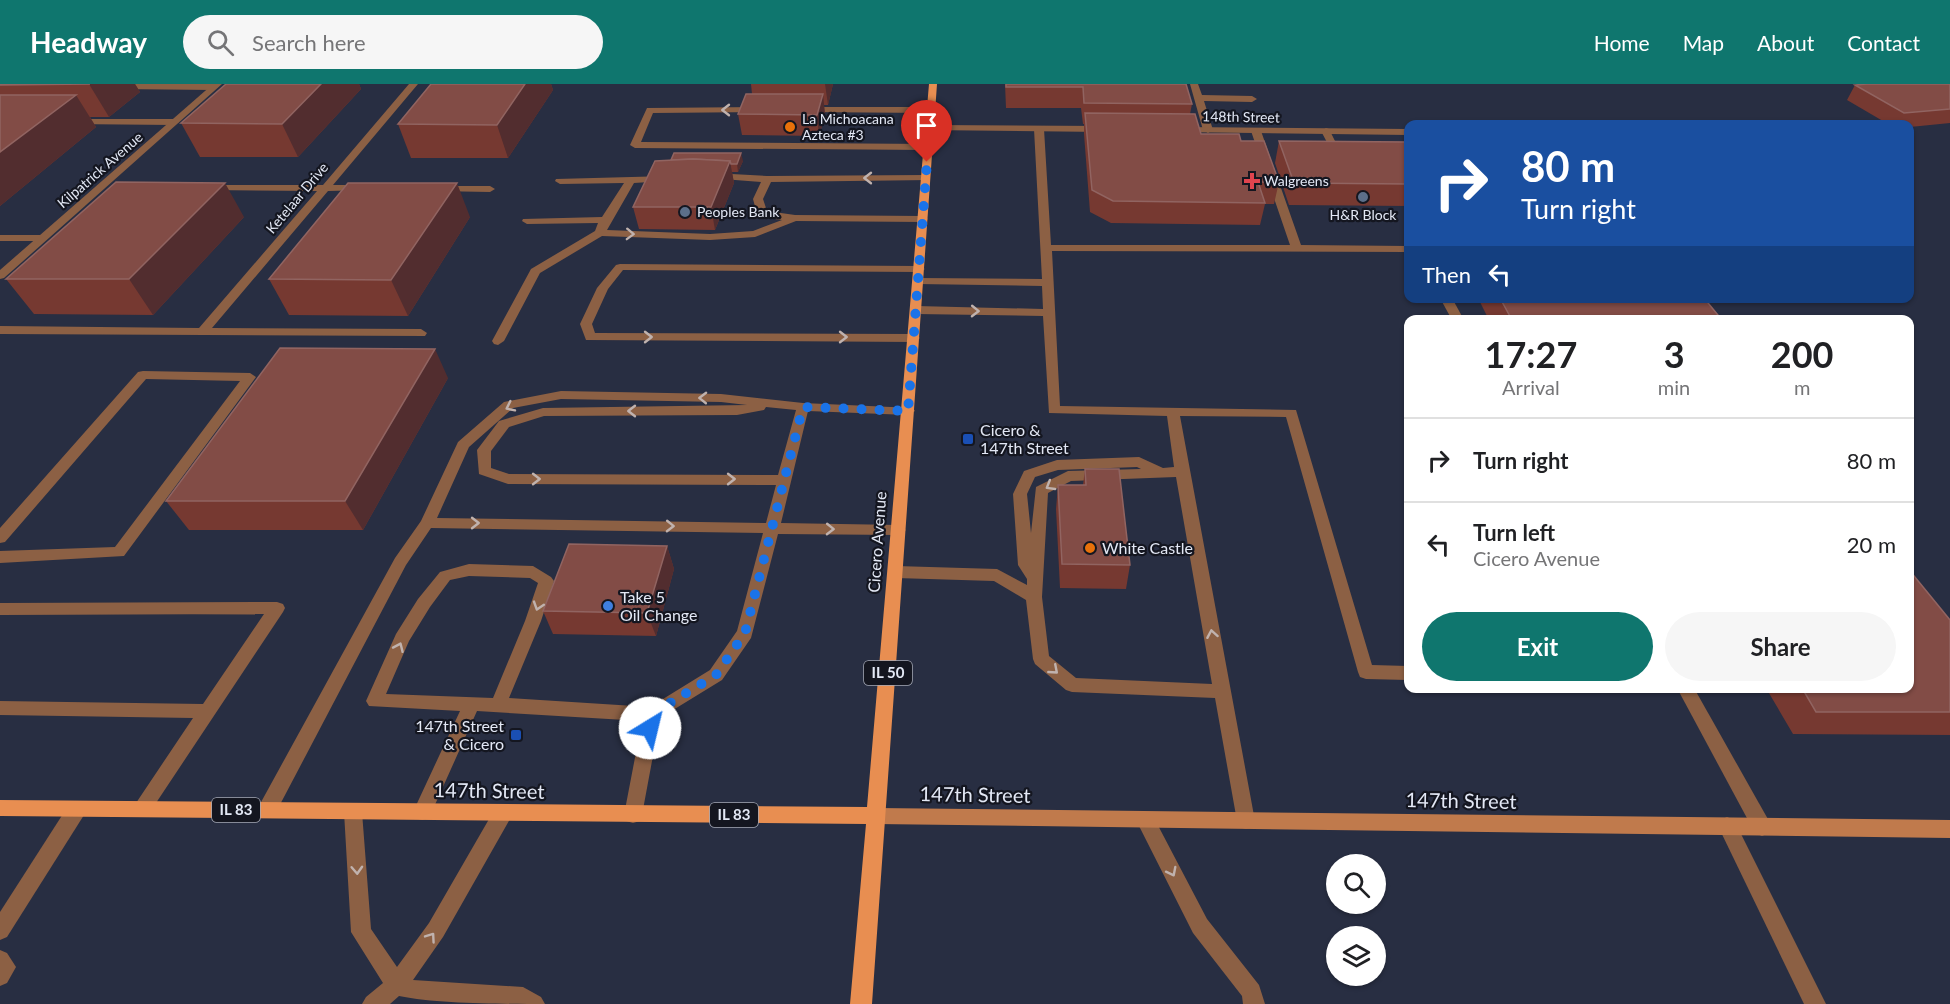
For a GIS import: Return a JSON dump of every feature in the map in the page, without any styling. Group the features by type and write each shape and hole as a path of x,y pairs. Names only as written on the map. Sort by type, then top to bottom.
{"main road":[{"name":"Cicero Avenue","path":"861,1004 933,84"},
{"name":"147th Street","path":"0,808 1950,829"}],"street":[{"name":"Ketelaar Drive","path":"203,331 414,84"},
{"path":"1194,84 1208,130"},
{"path":"107,87 216,86"},
{"name":"Kilpatrick Avenue","path":"0,276 216,86"},
{"path":"1197,98 1252,99"},
{"path":"768,110 650,110 635,145 928,147"},
{"path":"791,110 932,110"},
{"path":"58,122 174,122"},
{"path":"930,128 1118,129"},
{"path":"1039,129 1054,410 1291,413 1366,672 1404,673"},
{"name":"148th Street","path":"1163,130 1404,132"},
{"path":"1256,131 1297,249"},
{"path":"1326,131 1333,146 1365,146"},
{"path":"697,175 767,178 926,178"},
{"path":"560,181 675,177"},
{"path":"767,178 758,199 762,214 795,218 923,219"},
{"path":"600,233 605,220 631,180"},
{"path":"102,186 113,186"},
{"path":"196,187 372,188"},
{"path":"431,189 490,189"},
{"path":"498,342 535,271 600,233 710,237 755,234 795,218"},
{"path":"527,221 605,220"},
{"path":"0,238 43,238"},
{"path":"1046,248 1404,249"},
{"path":"914,338 590,337 586,324 603,288 620,267 919,275 1047,283"},
{"path":"916,310 1048,312"},
{"path":"0,330 421,333"},
{"path":"0,538 143,375 250,377 119,552 0,557"},
{"path":"267,810 400,562 427,523 463,445 509,405 561,395 721,398 803,407 908,411"},
{"path":"774,404 737,411 543,412 504,424 484,450 484,471 508,479 784,480"},
{"path":"498,705 533,621 546,581 533,572 469,570 445,576 424,603 402,639 375,701 472,703 498,705 652,714 716,675 745,633 803,407"},
{"path":"1173,412 1246,821"},
{"path":"1035,589 1026,565 1020,494 1029,474 1057,465 1139,462 1163,472"},
{"path":"1182,472 1068,476 1041,490 1035,589 1041,659 1072,685 1223,691"},
{"path":"427,523 898,530"},
{"path":"896,572 997,575 1035,589"},
{"path":"0,609 277,608 141,809"},
{"path":"1688,693 1762,827"},
{"path":"422,812 472,703"},
{"path":"0,708 208,711"},
{"path":"633,815 652,714"},
{"path":"0,930 77,809"},
{"path":"354,812 361,932 397,985 413,991 523,998 534,1004"},
{"path":"372,1004 397,985 436,930 503,813"},
{"path":"1145,820 1200,926 1252,992 1254,1004"},
{"path":"1727,826 1815,1004"},
{"path":"0,960 6,967 0,976"}],"building":[{"path":"0,84 90,84 0,85"},
{"path":"226,84 321,84 282,124 181,123"},
{"path":"431,84 525,84 497,125 398,124"},
{"path":"1006,84 1186,84 1192,104 1084,103 1083,87 1006,87"},
{"path":"1950,84 1950,109 1904,113 1855,85"},
{"path":"746,94 823,94 817,115 738,114"},
{"path":"0,95 76,95 0,152"},
{"path":"1085,113 1195,114 1201,134 1239,134 1241,141 1264,141 1279,182 1258,182 1265,203 1113,201 1092,190"},
{"path":"1279,141 1404,142 1404,184 1294,183"},
{"path":"674,153 741,153 737,164 731,164 730,161 671,160"},
{"path":"693,159 730,161 711,207 633,207 655,161"},
{"path":"116,182 225,183 129,279 6,279"},
{"path":"348,183 457,183 391,280 269,279"},
{"path":"1503,303 1708,303 1718,315 1509,315"},
{"path":"280,348 435,349 345,501 166,501"},
{"name":"White Castle","path":"1085,469 1119,469 1130,565 1062,564 1058,485 1086,485"},
{"path":"569,544 667,546 647,613 543,611"},
{"path":"1914,576 1950,620 1950,712 1816,712 1805,693 1914,693"}],"place":[{"name":"La Michoacana Azteca #3","path":"790,127"},
{"name":"Walgreens","path":"1252,181"},
{"name":"H&R Block","path":"1363,197"},
{"name":"Peoples Bank","path":"685,212"},
{"name":"Cicero & 147th Street","path":"968,439"},
{"name":"White Castle","path":"1090,548"},
{"name":"Take 5 Oil Change","path":"608,606"},
{"name":"147th Street & Cicero","path":"516,735"}],"route":[{"path":"650,728 652,714 716,675 745,633 803,407 908,411 927,162"}]}
